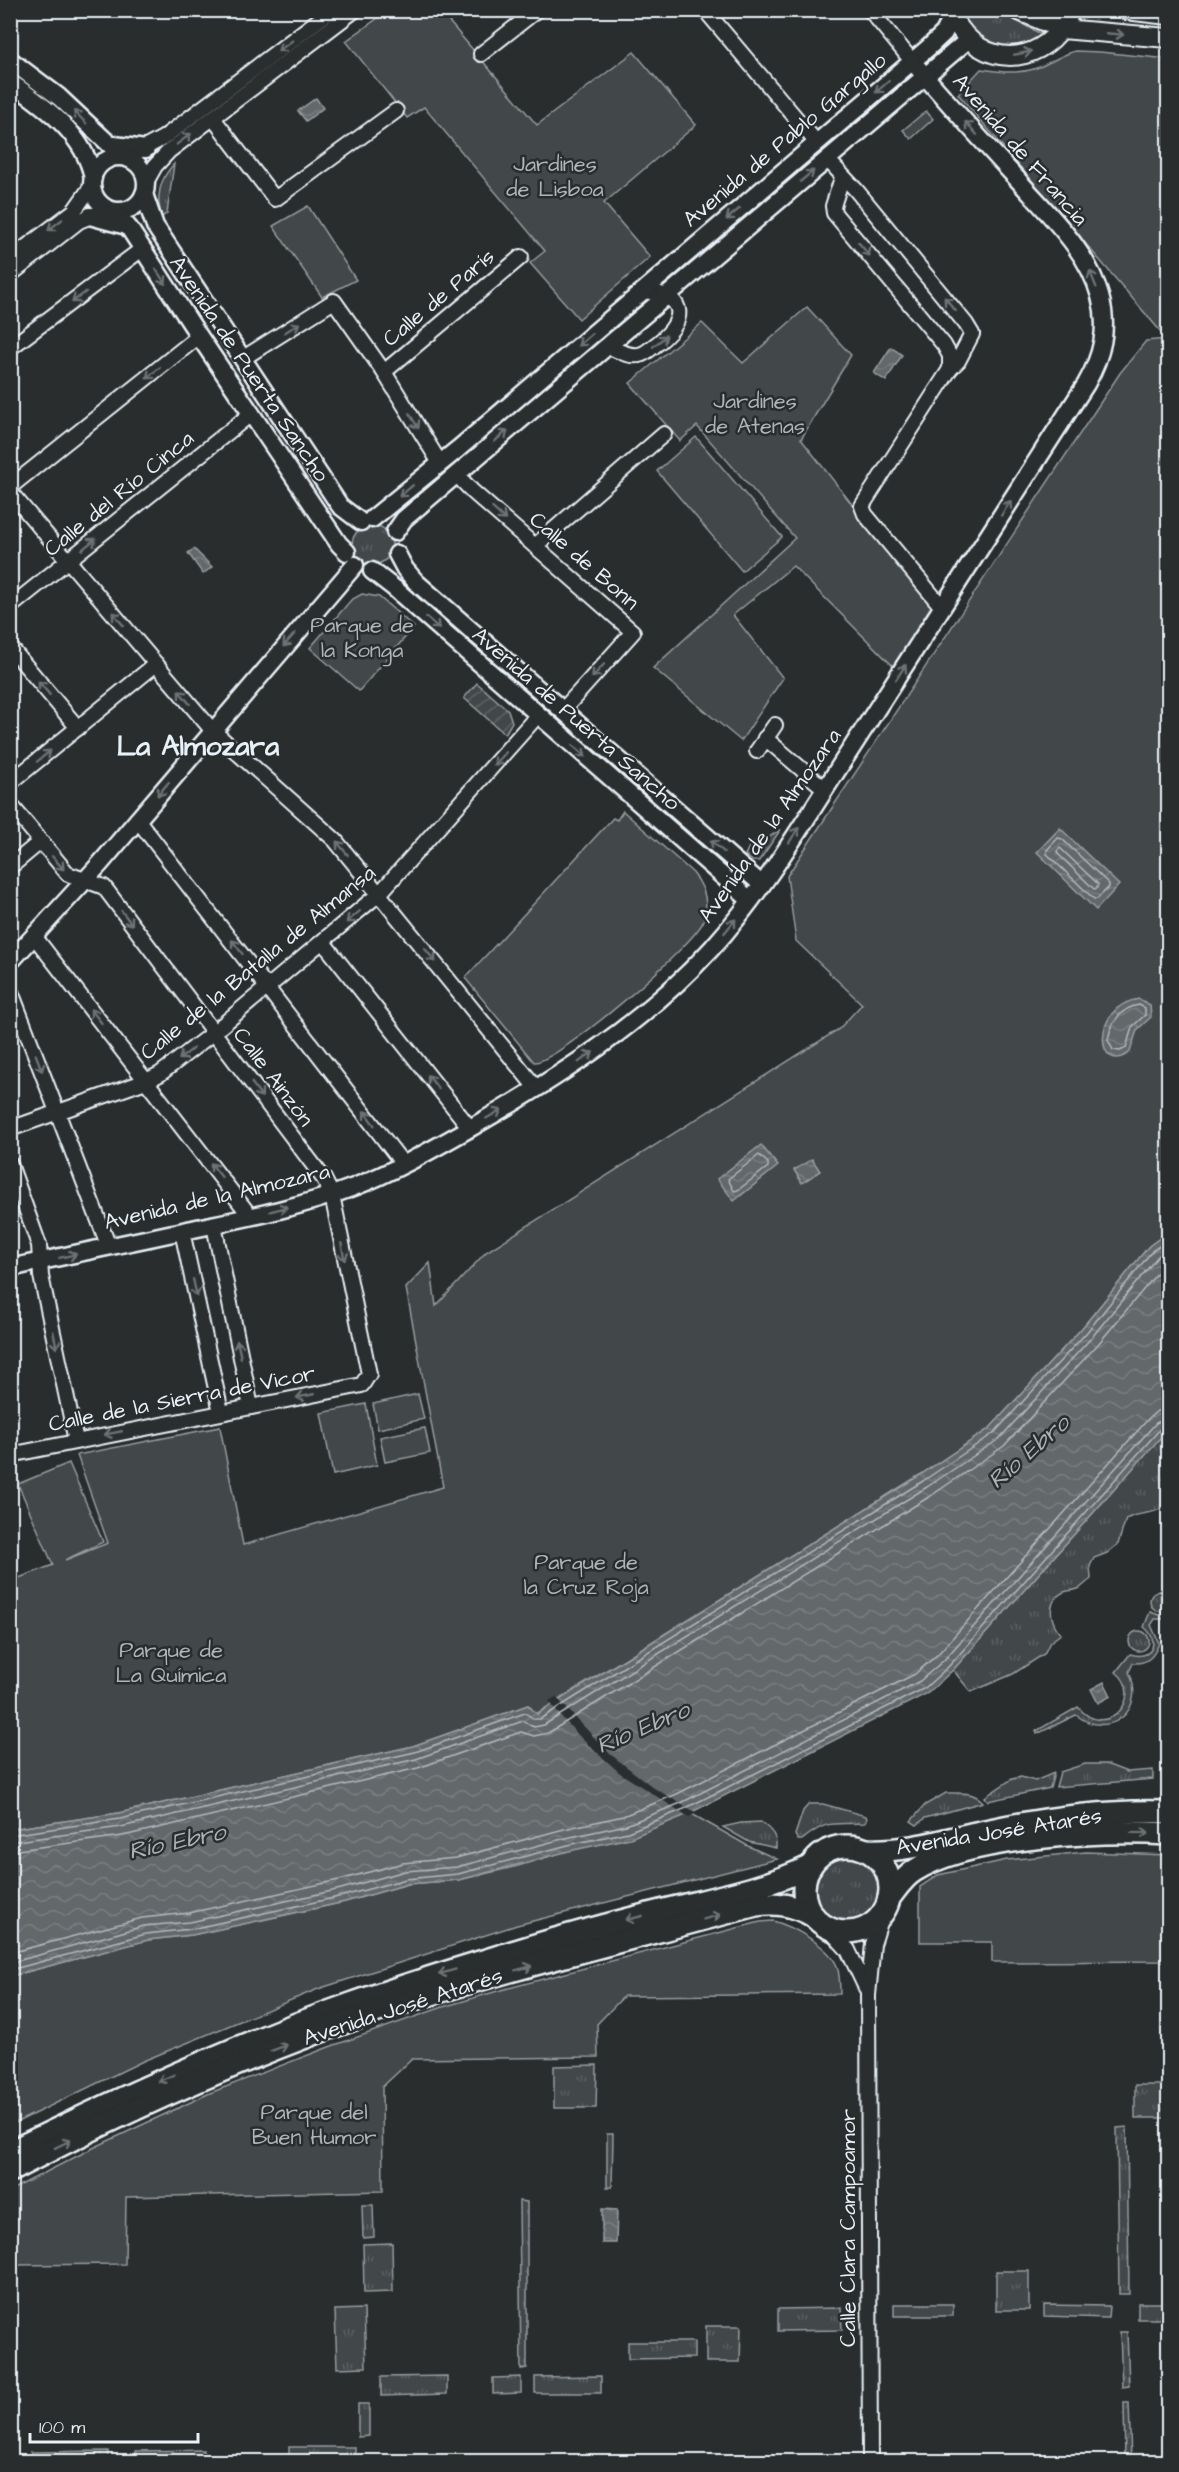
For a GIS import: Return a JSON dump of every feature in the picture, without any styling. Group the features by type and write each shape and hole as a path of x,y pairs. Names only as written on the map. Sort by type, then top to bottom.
{"main road":[{"path":"1017,10 1062,29 1168,38"},
{"path":"952,14 969,39 991,52 1015,56 1038,50 1051,41 1062,29 1071,10"},
{"path":"1126,10 1168,15"},
{"name":"Avenida José Atarés","path":"866,1850 901,1849 1049,1819 1117,1812 1168,1812"},
{"name":"Avenida José Atarés","path":"886,1907 903,1880 915,1870 930,1862 964,1851 1026,1840 1076,1835 1168,1834"},
{"path":"856,1847 866,1850 878,1859 886,1870 890,1884 886,1907 867,1928 857,1932 838,1932 820,1922 805,1900 804,1883 810,1866 817,1858 835,1848 856,1847"},
{"name":"Avenida José Atarés","path":"10,2152 134,2092 282,2030 351,2004 433,1976 586,1930 758,1888 810,1866"},
{"name":"Avenida José Atarés","path":"10,2170 213,2074 322,2031 437,1992 771,1902 786,1904 820,1922"}],"street":[{"path":"10,260 74,211 102,164 111,158 123,157 146,149 163,138 332,10"},
{"path":"10,275 79,221 112,210 130,209 139,203 145,188 165,155 355,10"},
{"path":"482,54 537,10"},
{"path":"705,10 817,142"},
{"name":"Avenida de Francia","path":"870,10 924,76 1077,248 1087,264 1100,296 1104,336"},
{"name":"Avenida de Pablo Gargallo","path":"367,520 441,462 940,37 952,14"},
{"name":"Avenida de Pablo Gargallo","path":"395,532 404,519 456,474 969,39"},
{"path":"10,60 59,97 104,142 123,157 140,166 145,188"},
{"path":"10,82 48,110 70,132 91,166 97,199 112,210"},
{"path":"213,118 275,199 396,111"},
{"path":"104,142 129,148 146,149"},
{"path":"150,216 156,179 165,155"},
{"path":"827,159 842,178 848,181 972,334 958,361 950,369 862,506 865,514 942,607"},
{"path":"842,178 832,208 836,216 944,345 950,356 950,369"},
{"name":"Avenida de Puerta Sancho","path":"145,188 154,226 340,506 367,520"},
{"path":"834,202 846,196 858,195"},
{"name":"Avenida de Puerta Sancho","path":"112,210 129,228 326,525 351,558"},
{"path":"90,216 107,219 129,228"},
{"path":"10,348 142,249"},
{"name":"Calle de París","path":"384,372 520,257"},
{"path":"608,346 628,355 640,355 670,333 676,325 678,312 675,303 666,296 642,291"},
{"path":"242,359 334,301 384,372 441,462"},
{"path":"944,345 961,344 966,335 966,324"},
{"path":"199,336 10,489 212,730 335,840 537,1089"},
{"name":"Avenida de la Almozara","path":"10,1268 251,1217 332,1195 404,1165 537,1089 610,1040 664,995 710,950 750,900 825,789 1095,368 1104,336"},
{"name":"Calle del Río Cinca","path":"10,607 252,413"},
{"path":"535,546 664,434"},
{"name":"Calle de Bonn","path":"456,474 633,632 562,711"},
{"path":"10,962 137,819 351,558 348,537 353,528 367,520 387,524 395,532 399,545 397,554 390,565 372,571 351,558"},
{"name":"Avenida de Puerta Sancho","path":"397,554 405,569 416,582 761,884"},
{"name":"Avenida de Puerta Sancho","path":"372,571 750,900"},
{"path":"10,647 78,728"},
{"path":"10,783 156,664"},
{"name":"Calle de la Batalla de Almansa","path":"10,1129 146,1081 160,1074 214,1032 380,893 538,715"},
{"path":"757,751 775,725"},
{"path":"765,738 825,789"},
{"name":"Calle Ainzón","path":"10,804 68,874 104,887 324,1179 332,1195 369,1374 362,1385"},
{"path":"137,819 269,987 404,1165"},
{"path":"10,867 40,843"},
{"path":"34,936 251,1217"},
{"path":"323,942 470,1128"},
{"path":"10,989 109,1247"},
{"path":"10,1164 39,1245 40,1262 76,1441"},
{"path":"214,1225 251,1407"},
{"path":"183,1231 220,1412"},
{"name":"Calle de la Sierra de Vicor","path":"10,1455 362,1385"},
{"name":"Calle Clara Campoamor","path":"870,2462 868,1995 873,1944 886,1907"},
{"name":"Calle Clara Campoamor","path":"820,1922 848,1950 868,1995"}],"green space":[{"name":"Jardines de Lisboa","path":"388,11 440,11 537,125 634,52 696,125 604,203 650,257 579,319 530,263 545,251 424,107 407,118 346,41"},
{"path":"961,11 997,11 1041,34 1019,45 995,43 974,31 966,22"},
{"path":"1075,51 1168,59 1168,1232 1149,1246 1082,1328 990,1428 920,1475 536,1714 528,1705 413,1746 119,1813 11,1829 10,1558 19,1578 53,1565 18,1484 69,1463 103,1542 65,1560 108,1543 77,1455 220,1427 243,1545 443,1487 406,1288 430,1263 436,1306 486,1252 839,1029 862,1004 796,941 787,876 1120,373 1146,341 1167,339 958,94 981,69 1007,72 1032,70"},
{"path":"926,111 933,119 911,139 903,130"},
{"path":"174,164 167,213 162,217 159,203 160,189 165,176"},
{"path":"308,206 356,280 322,297 273,226"},
{"name":"Jardines de Atenas","path":"807,307 851,355 801,439 933,608 893,666 793,566 733,615 783,678 741,741 653,668 795,538 697,426 680,441 630,383 702,323 743,363"},
{"path":"696,437 782,537 742,571 657,471"},
{"path":"372,525 386,531 392,545 386,559 372,565 358,559 352,545 358,531"},
{"name":"Parque de la Konga","path":"362,594 379,597 414,627 359,691 310,648 351,600"},
{"path":"477,683 508,710 512,722 505,734 464,698"},
{"path":"623,811 697,878 706,901 704,920 677,953 624,1001 568,1044 547,1058 534,1062 465,978 613,818 617,820"},
{"path":"781,829 759,861 753,861 745,855 751,843 766,839"},
{"path":"418,1394 424,1419 378,1429 373,1404"},
{"path":"366,1404 377,1465 333,1475 321,1413"},
{"path":"425,1428 430,1453 385,1462 380,1437"},
{"path":"1168,1429 1168,1498 1165,1504 1156,1511 1126,1519 1118,1544 1107,1553 1094,1558 1090,1566 1091,1579 1080,1588 1066,1591 1054,1600 1052,1615 1061,1634 1050,1642 1044,1654 1013,1674 971,1692 953,1670"},
{"path":"1160,1591 1167,1594 1170,1601 1167,1608 1160,1611 1153,1608 1150,1601 1153,1594"},
{"path":"1150,1612 1159,1615 1168,1612 1168,1616 1155,1619 1151,1625 1159,1643 1153,1655 1146,1661 1133,1663 1129,1672 1133,1686 1133,1698 1122,1718 1101,1725 1076,1715 1037,1734 1036,1731 1078,1707 1089,1717 1100,1720 1111,1718 1119,1712 1125,1703 1127,1693 1124,1682 1116,1672 1130,1654 1144,1655 1152,1648 1152,1638 1144,1627"},
{"path":"1139,1631 1146,1634 1149,1641 1146,1648 1139,1651 1132,1648 1129,1641 1132,1634"},
{"path":"1085,1764 1106,1764 1127,1772 1153,1770 1153,1779 1056,1787 1060,1772"},
{"path":"1054,1773 1050,1788 988,1801 985,1797 1012,1779 1021,1777 1035,1781"},
{"path":"946,1793 971,1794 983,1802 925,1818 917,1825 911,1821 925,1805"},
{"path":"809,1804 823,1804 866,1816 867,1819 865,1823 825,1825 802,1840 798,1840 795,1835 803,1811"},
{"path":"690,1813 748,1846 777,1859 517,1925 318,1989 143,2061 11,2125 11,1976 148,1940 192,1935 345,1902 408,1884 459,1880 518,1866"},
{"path":"761,1822 773,1833 776,1848 749,1842 723,1827 741,1823"},
{"path":"1086,1852 1168,1855 1168,1961 992,1962 992,1942 920,1942 920,1887 938,1875 1007,1860"},
{"path":"846,1855 859,1858 870,1865 877,1876 880,1889 877,1902 870,1913 859,1920 846,1923 833,1920 822,1913 815,1902 812,1889 815,1876 822,1865 833,1858"},
{"name":"Parque del Buen Humor","path":"773,1921 799,1932 826,1951 837,1966 840,1994 624,1996 597,2024 598,2057 412,2059 382,2087 383,2191 126,2197 125,2264 11,2265 11,2190 93,2148 210,2093 329,2047 443,2007 760,1922"},
{"path":"597,2065 596,2108 554,2108 554,2066"},
{"path":"1135,2085 1168,2085 1168,2118 1135,2118"},
{"path":"1127,2127 1129,2294 1119,2294 1117,2128"},
{"path":"607,2134 613,2134 612,2187 607,2187"},
{"path":"519,2201 527,2202 527,2368 521,2369"},
{"path":"362,2205 373,2205 374,2237 363,2238"},
{"path":"392,2243 393,2292 364,2293 363,2244"},
{"path":"996,2271 1029,2271 1029,2310 996,2310"},
{"path":"1138,2303 1168,2303 1168,2319 1138,2319"},
{"path":"894,2304 953,2304 953,2316 894,2316"},
{"path":"1044,2305 1109,2306 1108,2318 1044,2316"},
{"path":"841,2308 842,2330 778,2331 778,2309"},
{"path":"364,2309 366,2367 337,2368 335,2310"},
{"path":"706,2326 741,2326 740,2362 706,2362"},
{"path":"1120,2332 1127,2332 1129,2386 1122,2387"},
{"path":"628,2342 694,2342 694,2358 628,2359"},
{"path":"447,2376 447,2394 381,2396 381,2377"},
{"path":"601,2376 601,2393 535,2393 535,2377"},
{"path":"521,2377 521,2393 493,2394 493,2378"},
{"path":"1124,2403 1129,2403 1131,2461 1125,2461"},
{"path":"358,2404 369,2404 369,2436 358,2437"},
{"path":"289,2447 355,2447 355,2461 289,2461"},
{"path":"203,2450 203,2461 136,2461 136,2451"},
{"path":"108,2451 108,2462 36,2461 31,2452"}],"water":[{"path":"316,98 323,108 306,121 298,111"},
{"path":"891,347 902,355 886,381 874,373"},
{"path":"194,549 212,567 203,574 188,553"},
{"path":"1060,828 1119,885 1096,910 1037,852"},
{"path":"1139,999 1150,1005 1151,1017 1137,1030 1130,1052 1119,1058 1110,1056 1105,1049 1103,1038 1105,1026 1112,1014 1123,1004"},
{"path":"761,1145 778,1166 734,1201 717,1179"},
{"path":"812,1159 820,1171 802,1183 794,1170"},
{"name":"Río Ebro","path":"1168,1232 1168,1429 953,1670 928,1693 686,1815 630,1838 569,1851 459,1880 408,1884 345,1902 192,1935 148,1940 11,1976 11,1829 119,1813 413,1746 528,1705 537,1714 920,1475 990,1428 1082,1328 1149,1246"},
{"path":"1104,1682 1111,1696 1098,1703 1091,1689"},
{"path":"602,2209 617,2210 616,2243 602,2243"}],"pier":[{"path":"556,1697 610,1754 654,1788 697,1813 689,1817 620,1773 582,1739 558,1713 549,1701"}],"district":[{"name":"La Almozara","path":"198,746"}],"park label":[{"name":"Parque de la Cruz Roja","path":"586,1574"},
{"name":"Parque de La Química","path":"171,1662"}]}
